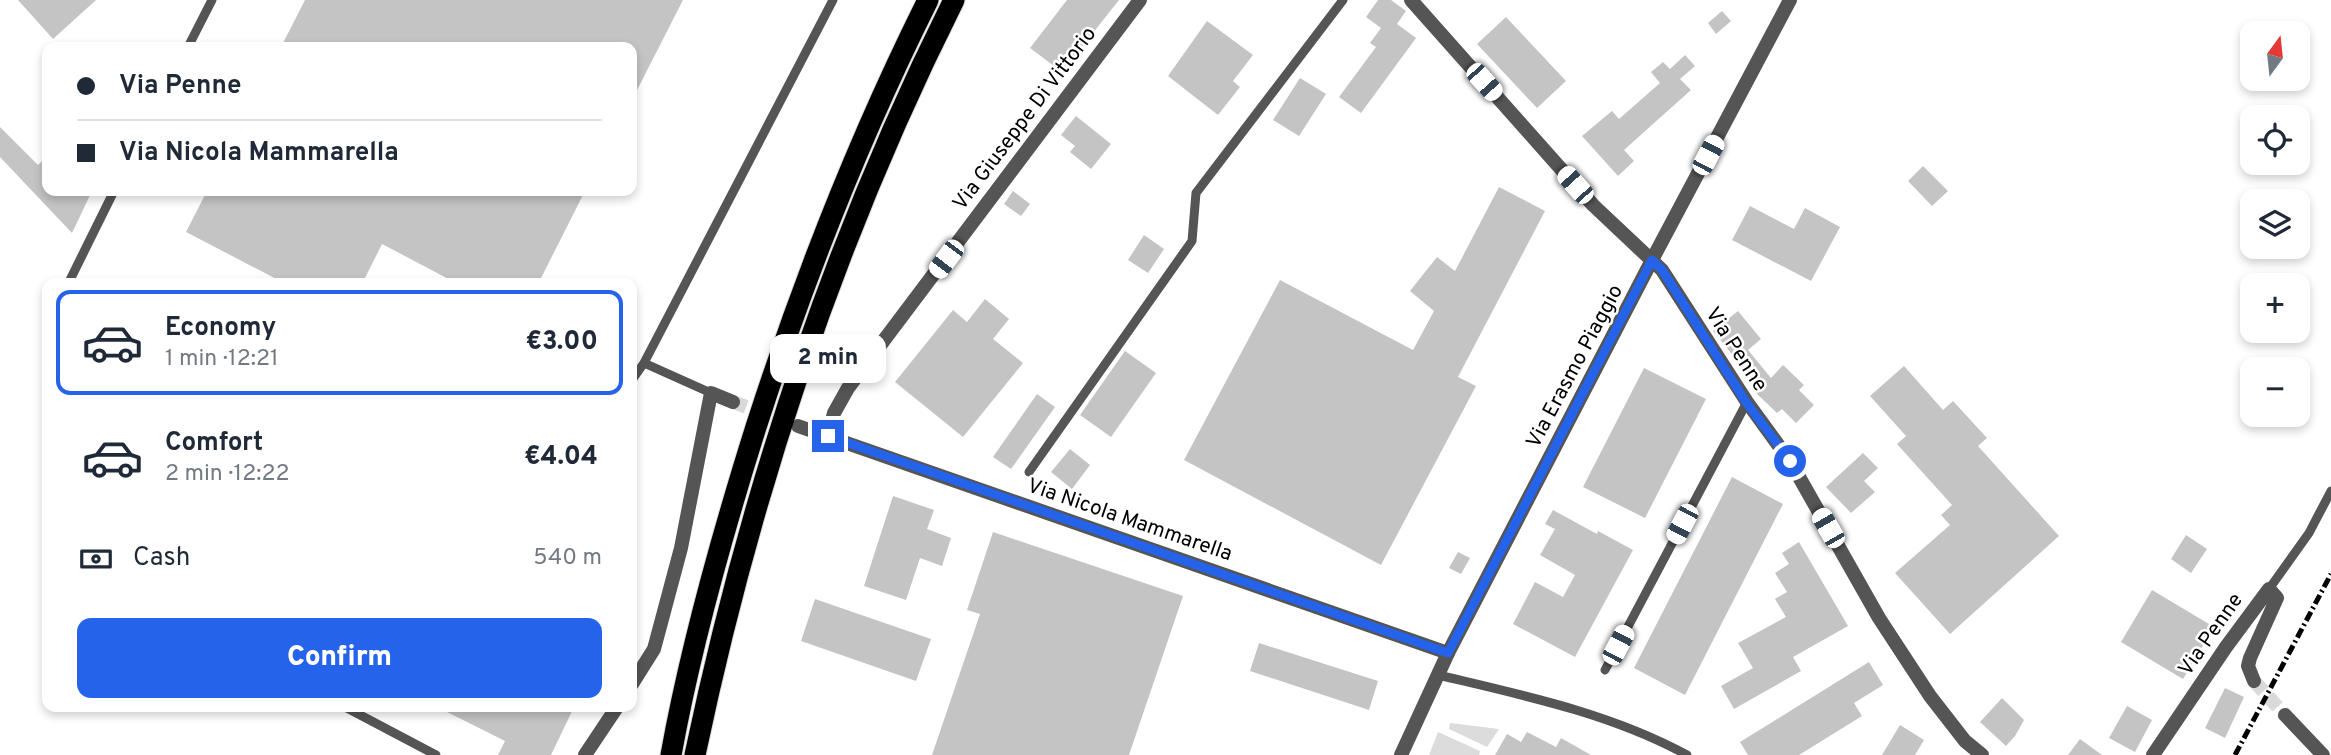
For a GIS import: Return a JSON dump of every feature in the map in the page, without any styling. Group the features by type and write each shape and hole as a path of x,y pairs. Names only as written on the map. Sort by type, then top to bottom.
{"highway":[{"path":"671,755 716,562 790,323 859,150 928,0"},
{"path":"695,755 742,554 815,323 883,152 954,0"}],"street":[{"name":"Via Giuseppe Di Vittorio","path":"828,436 834,413 848,388 1140,0"},
{"name":"Via Penne","path":"1411,0 1593,205 1662,270 1746,402 1790,461 1879,618 1930,696 1965,741 1982,755"},
{"name":"Via Erasmo Piaggio","path":"1401,755 1448,653 1790,0"},
{"path":"637,676 654,649 681,548 711,393 733,402"},
{"name":"Via Nicola Mammarella","path":"798,426 1448,653"},
{"name":"Via Penne","path":"2153,755 2269,589 2277,598 2250,658 2248,666 2254,681"},
{"path":"585,755 614,712"},
{"path":"2285,715 2323,755"}],"lane":[{"path":"191,42 212,0"},
{"path":"637,373 833,0"},
{"path":"1029,472 1192,241 1196,193 1343,0"},
{"path":"71,278 112,196"},
{"path":"644,363 711,393"},
{"path":"1605,670 1746,402"},
{"path":"2269,589 2309,533 2331,491"},
{"path":"1437,675 1548,701 1622,727 1687,755"},
{"path":"354,712 436,755"}],"shaded area":[{"path":"1450,723 1499,729 1487,747 1449,729"},
{"path":"1438,732 1480,751 1479,755 1429,755"}],"building":[{"path":"18,0 96,0 53,39"},
{"path":"305,0 683,0 637,90 637,42 284,42"},
{"path":"1067,0 1119,0 1062,72 1030,48"},
{"path":"1378,0 1391,0 1406,11 1397,24 1416,38 1361,113 1339,97 1376,47 1370,43 1381,28 1366,17"},
{"path":"1722,11 1731,21 1716,34 1708,23"},
{"path":"1506,17 1566,81 1537,108 1477,44"},
{"path":"1207,21 1253,55 1233,81 1240,87 1218,115 1168,76"},
{"path":"1685,55 1695,66 1680,79 1691,90 1624,150 1634,161 1618,176 1582,136 1612,111 1619,119 1660,83 1651,72 1663,62 1670,69"},
{"path":"1300,78 1326,94 1299,136 1273,120"},
{"path":"1076,116 1111,144 1091,169 1070,152 1075,146 1061,135"},
{"path":"0,127 38,165 42,161 42,196 90,196 72,233 0,157"},
{"path":"1923,166 1948,191 1932,206 1908,181"},
{"path":"1499,187 1545,211 1458,377 1476,386 1381,565 1184,460 1280,280 1413,350 1434,311 1410,291 1437,257 1455,271"},
{"path":"1013,191 1030,204 1021,216 1004,204"},
{"path":"204,196 582,196 541,278 447,278 382,244 365,278 274,278 186,232"},
{"path":"1750,206 1794,229 1805,208 1840,227 1811,281 1732,240"},
{"path":"1144,235 1164,249 1148,273 1128,260"},
{"path":"985,299 1009,319 993,339 1023,363 963,437 895,382 953,310 967,322"},
{"path":"1738,311 1761,339 1748,350 1771,378 1783,365 1804,385 1799,390 1814,405 1796,423 1782,409 1777,413 1756,393 1760,389 1713,331"},
{"path":"1125,351 1156,373 1111,437 1080,415"},
{"path":"1904,366 1943,410 1953,401 1987,438 1978,446 2059,536 1950,634 1895,573 1950,525 1941,515 1952,505 1897,444 1906,436 1870,396"},
{"path":"1644,368 1706,399 1645,518 1583,487"},
{"path":"1037,394 1055,407 1011,469 993,457"},
{"path":"1070,449 1090,465 1072,489 1051,472"},
{"path":"1863,453 1878,468 1864,481 1875,492 1851,513 1826,487"},
{"path":"1732,477 1783,504 1685,695 1634,668"},
{"path":"893,496 934,510 927,529 951,538 942,566 920,558 906,600 864,586"},
{"path":"1553,510 1633,550 1575,657 1513,624 1535,582 1563,597 1575,575 1540,555 1555,529 1545,524"},
{"path":"993,532 1183,596 1129,755 932,755 980,614 967,610"},
{"path":"2186,535 2207,549 2191,573 2171,559"},
{"path":"1799,542 1848,626 1793,657 1801,671 1734,709 1721,686 1753,668 1738,643 1786,617 1775,599 1787,592 1775,573 1789,564 1782,553"},
{"path":"1458,552 1470,558 1461,574 1449,568"},
{"path":"2152,590 2214,627 2183,679 2121,642"},
{"path":"815,599 931,639 916,681 801,641"},
{"path":"1259,643 1378,681 1369,710 1250,671"},
{"path":"1869,662 1883,685 1854,703 1862,716 1799,755 1748,755 1740,742"},
{"path":"2225,688 2244,697 2225,738 2205,728"},
{"path":"2002,698 2024,720 2006,746 1980,722"},
{"path":"2127,706 2152,720 2135,752 2109,738"},
{"path":"447,712 572,712 551,755 498,755 505,741"},
{"path":"1900,725 1924,740 1915,755 1882,755"},
{"path":"1527,732 1556,747 1561,738 1591,755 1495,755 1507,734 1521,742"},
{"path":"2080,739 2102,755 2068,755"}],"tunnel":[{"path":"733,402 791,423"},
{"path":"2254,681 2285,715"}],"railway":[{"path":"2235,755 2331,574"}],"route":[{"path":"828,436 1448,653 1652,260 1662,270 1746,402 1790,461"}]}
